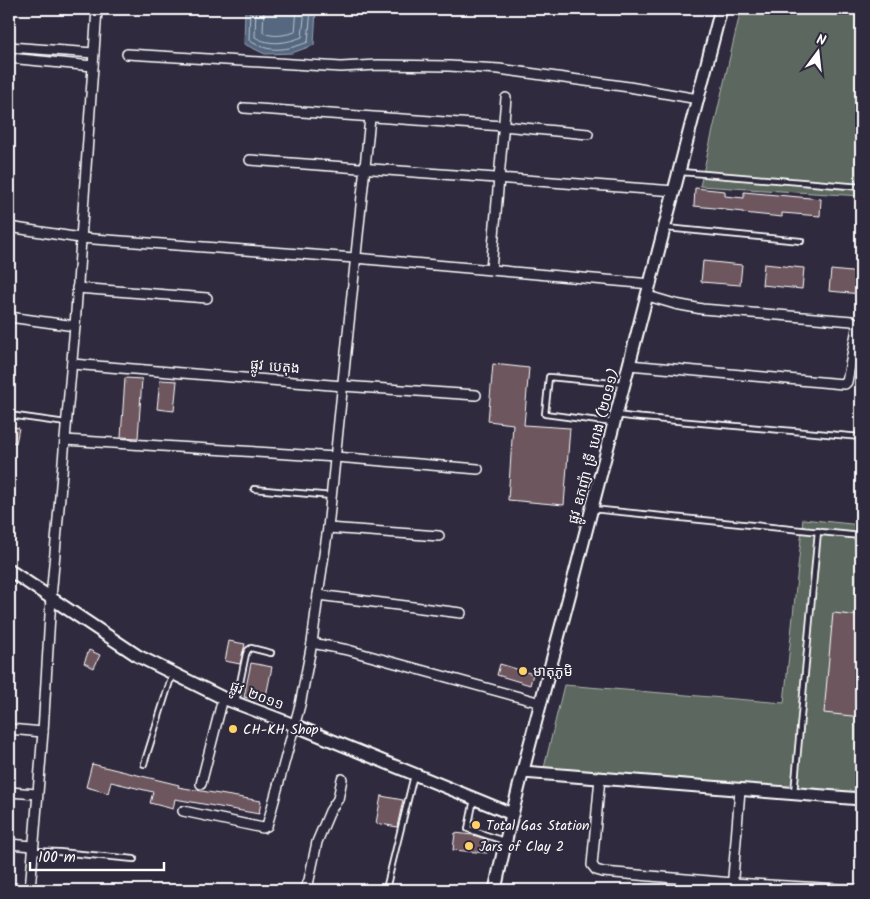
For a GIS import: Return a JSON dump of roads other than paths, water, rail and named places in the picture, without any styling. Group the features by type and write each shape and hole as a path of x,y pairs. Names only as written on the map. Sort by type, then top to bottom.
{"main road":[{"name":"ផ្លូវ ឧកញ៉ា ទ្រី ហេង (២០១១)","path":"495,890 505,841 614,418 650,290 721,9"},
{"name":"ផ្លូវ ២០១១","path":"9,570 138,656 172,674 223,698 414,773 512,814"},
{"path":"523,772 861,799"}],"street":[{"path":"9,888 31,890 51,598 72,364 98,9"},
{"path":"9,47 94,53"},
{"path":"127,54 341,67 405,65 499,69 620,85 698,99"},
{"path":"9,58 93,66"},
{"path":"491,270 506,98"},
{"path":"244,108 503,126 588,134"},
{"path":"183,811 262,828 266,827 300,705 312,643 332,496 370,118"},
{"path":"250,160 675,191"},
{"path":"9,227 80,238 491,270 650,290 675,304 702,309 852,321 856,324 857,328 846,384 629,365"},
{"path":"77,288 207,298"},
{"path":"9,317 75,326"},
{"name":"ផ្លូវ បេតុង","path":"72,364 476,395"},
{"path":"64,440 336,457 478,470"},
{"path":"328,528 439,536"},
{"path":"318,595 462,613"},
{"path":"312,643 348,650 542,703"},
{"path":"201,784 223,698"},
{"path":"9,729 43,732"},
{"path":"600,778 592,865 596,870 732,887 857,890"},
{"path":"305,890 317,842 330,811 338,799 342,779"},
{"path":"732,887 740,790"},
{"path":"9,792 37,794"},
{"path":"9,844 33,848"}],"lane":[{"path":"680,172 861,187"},
{"path":"666,228 801,241"},
{"path":"624,384 549,377 545,414 595,420 632,417 861,437"},
{"path":"9,415 66,423"},
{"path":"254,489 332,496"},
{"path":"592,509 861,536"},
{"path":"794,794 818,531"},
{"path":"236,703 248,650 251,648 271,653"},
{"path":"144,764 172,674"},
{"path":"387,885 414,773"},
{"path":"474,798 468,829 505,841"},
{"path":"33,848 58,852 134,858"}],"water":[{"path":"245,9 316,9 314,45 292,53 265,54 244,44"}],"place":[{"name":"មាតុភូមិ","path":"523,671"},
{"name":"CH-KH Shop","path":"233,729"},
{"name":"Total Gas Station","path":"476,825"},
{"name":"Jars of Clay 2","path":"469,846"}]}
